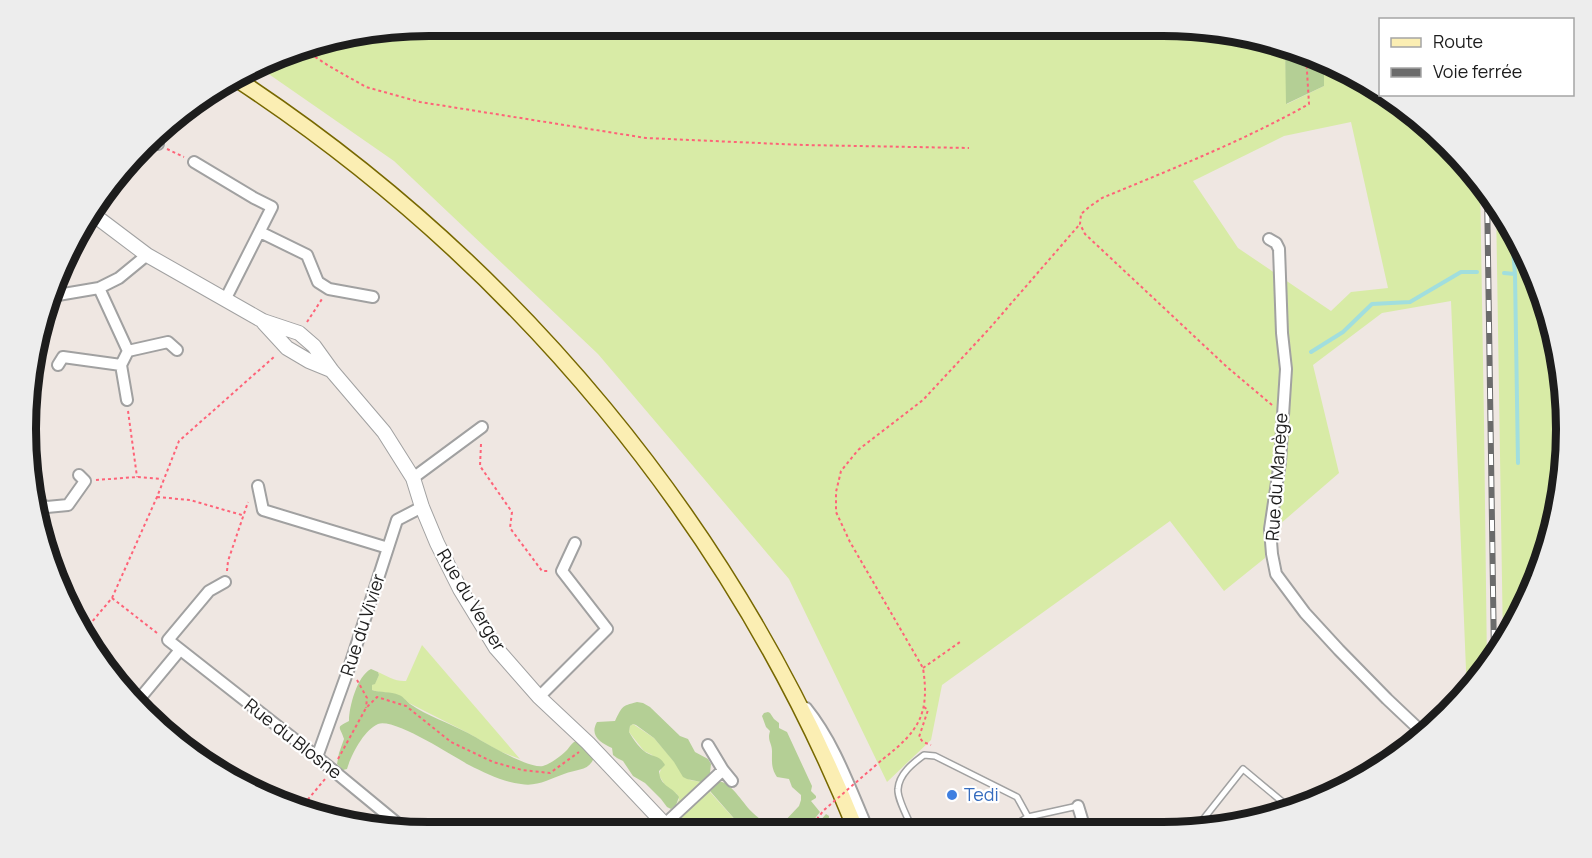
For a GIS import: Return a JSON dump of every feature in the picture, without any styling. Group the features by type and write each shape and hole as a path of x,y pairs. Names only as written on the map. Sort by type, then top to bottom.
{"main road":[{"path":"243,83 334,147 375,179 453,248 530,324 616,423 674,498 751,617 828,763 853,822"}],"street":[{"path":"194,162 272,207 225,300"},
{"name":"Rue du Verger","path":"98,218 147,255 263,321 299,333 314,346 332,371 384,432 413,478 437,543 466,599 496,648 539,697 588,743 663,822"},
{"path":"260,232 307,255 318,282 329,290 373,297"},
{"name":"Rue du Manège","path":"1269,239 1276,243 1279,249 1282,333 1286,369 1280,462 1270,530 1276,574 1305,613 1338,650 1418,728"},
{"path":"60,295 99,288 119,278 147,255"},
{"path":"99,288 128,351"},
{"name":"Rue du Verger","path":"263,321 287,348 332,371"},
{"path":"128,351 168,342 177,350"},
{"path":"127,400 121,365 128,351"},
{"path":"58,365 63,357 121,365"},
{"path":"413,478 482,427"},
{"path":"44,506 68,505 82,478"},
{"path":"258,486 263,510 388,548"},
{"name":"Rue du Vivier","path":"316,757 349,668 397,520 422,507"},
{"path":"539,697 608,629 562,571 575,543"},
{"path":"168,640 209,591 225,582"},
{"name":"Rue du Blosne","path":"168,640 394,820"},
{"path":"141,696 180,650"},
{"path":"791,691 816,721 833,751 864,822"},
{"path":"708,745 732,781"},
{"path":"673,822 723,770"},
{"path":"1078,806 1083,822"}],"lane":[{"path":"910,822 898,789 908,768 924,755 935,756 1017,797 1028,817"},
{"path":"1203,820 1243,769 1284,803"},
{"path":"1020,822 1028,817 1078,806"}],"path":[{"path":"311,54 366,87 420,102 646,138 803,145 969,148"},
{"path":"1282,411 1264,399 1227,367 1085,234 1080,224 1081,214 1102,198 1267,128 1309,104 1307,64"},
{"path":"159,144 194,162"},
{"path":"815,822 824,810 909,737 918,724 924,707 926,688 923,668 849,542 836,512 841,471 858,450 923,400 1080,224"},
{"path":"299,333 329,290"},
{"path":"89,626 112,598 158,497 179,441 279,352 287,348"},
{"path":"127,400 137,477"},
{"path":"482,427 480,466 512,512 510,528 542,571 562,571"},
{"path":"82,478 164,479"},
{"path":"225,582 228,561 245,505 258,486"},
{"path":"158,497 190,500 242,515"},
{"path":"112,598 168,640"},
{"path":"923,668 960,642"},
{"path":"349,668 367,698 366,708"},
{"path":"306,802 327,777 366,708 377,697 406,706 451,742 493,762 522,770 550,773 577,754 588,743"},
{"path":"924,707 928,710 919,737 923,742 938,749"}],"green space":[{"path":"429,36 1189,37 1240,44 1285,56 1287,104 1324,86 1324,71 1360,89 1402,117 1441,151 1480,197 1487,651 1466,678 1451,301 1382,313 1313,365 1339,473 1265,537 1265,558 1224,591 1170,521 942,685 931,740 887,782 789,579 598,354 394,161 266,72 327,49 378,39","holes":["1351,122 1388,288 1351,292 1331,311 1238,248 1193,181 1284,136"]},
{"path":"1285,56 1324,71 1324,86 1286,104"},
{"path":"1496,222 1526,279 1543,327 1553,378 1556,429 1553,480 1543,531 1526,579 1503,626"},
{"path":"422,645 520,759 499,751 400,696 372,690 372,685 379,675 378,672 395,680 406,681"},
{"path":"371,669 379,675 375,684 372,685 372,690 399,695 424,712 461,729 505,754 536,766 543,766 552,762 573,743 580,740 594,757 592,762 582,769 538,783 527,785 514,783 481,771 410,732 386,724 378,724 363,737 347,769 343,770 337,764 344,739 340,728 349,721 352,700 358,685"},
{"path":"637,702 650,707 680,736 688,739 695,752 708,759 711,764 710,773 701,782 687,779 683,777 654,738 636,725 630,726 629,732 640,748 660,759 665,765 659,771 660,776 679,797 676,805 671,809 645,783 633,776 623,761 613,755 612,748 595,735 597,722 615,721 623,708"},
{"path":"764,713 770,713 779,723 779,728 787,732 812,786 811,791 816,798 811,801 820,812 812,822 784,822 799,806 801,795 792,787 789,779 777,777 774,771 770,731 762,716"},
{"path":"633,724 654,738 690,780 701,782 676,805 679,800 677,794 666,787 659,775 661,769 652,755 644,751 629,732"},
{"path":"716,783 726,784 764,822 737,822 710,789"},
{"path":"710,789 710,792 737,822 684,822 680,817"},
{"path":"826,814 829,816 829,822 819,822"}],"waterway":[{"path":"1513,251 1518,463"},
{"path":"1311,352 1343,332 1372,304 1410,302 1461,272 1477,272"},
{"path":"1504,273 1515,274"}],"railway":[{"path":"1487,207 1494,641"}],"place":[{"name":"Tedi","path":"952,795"}]}
